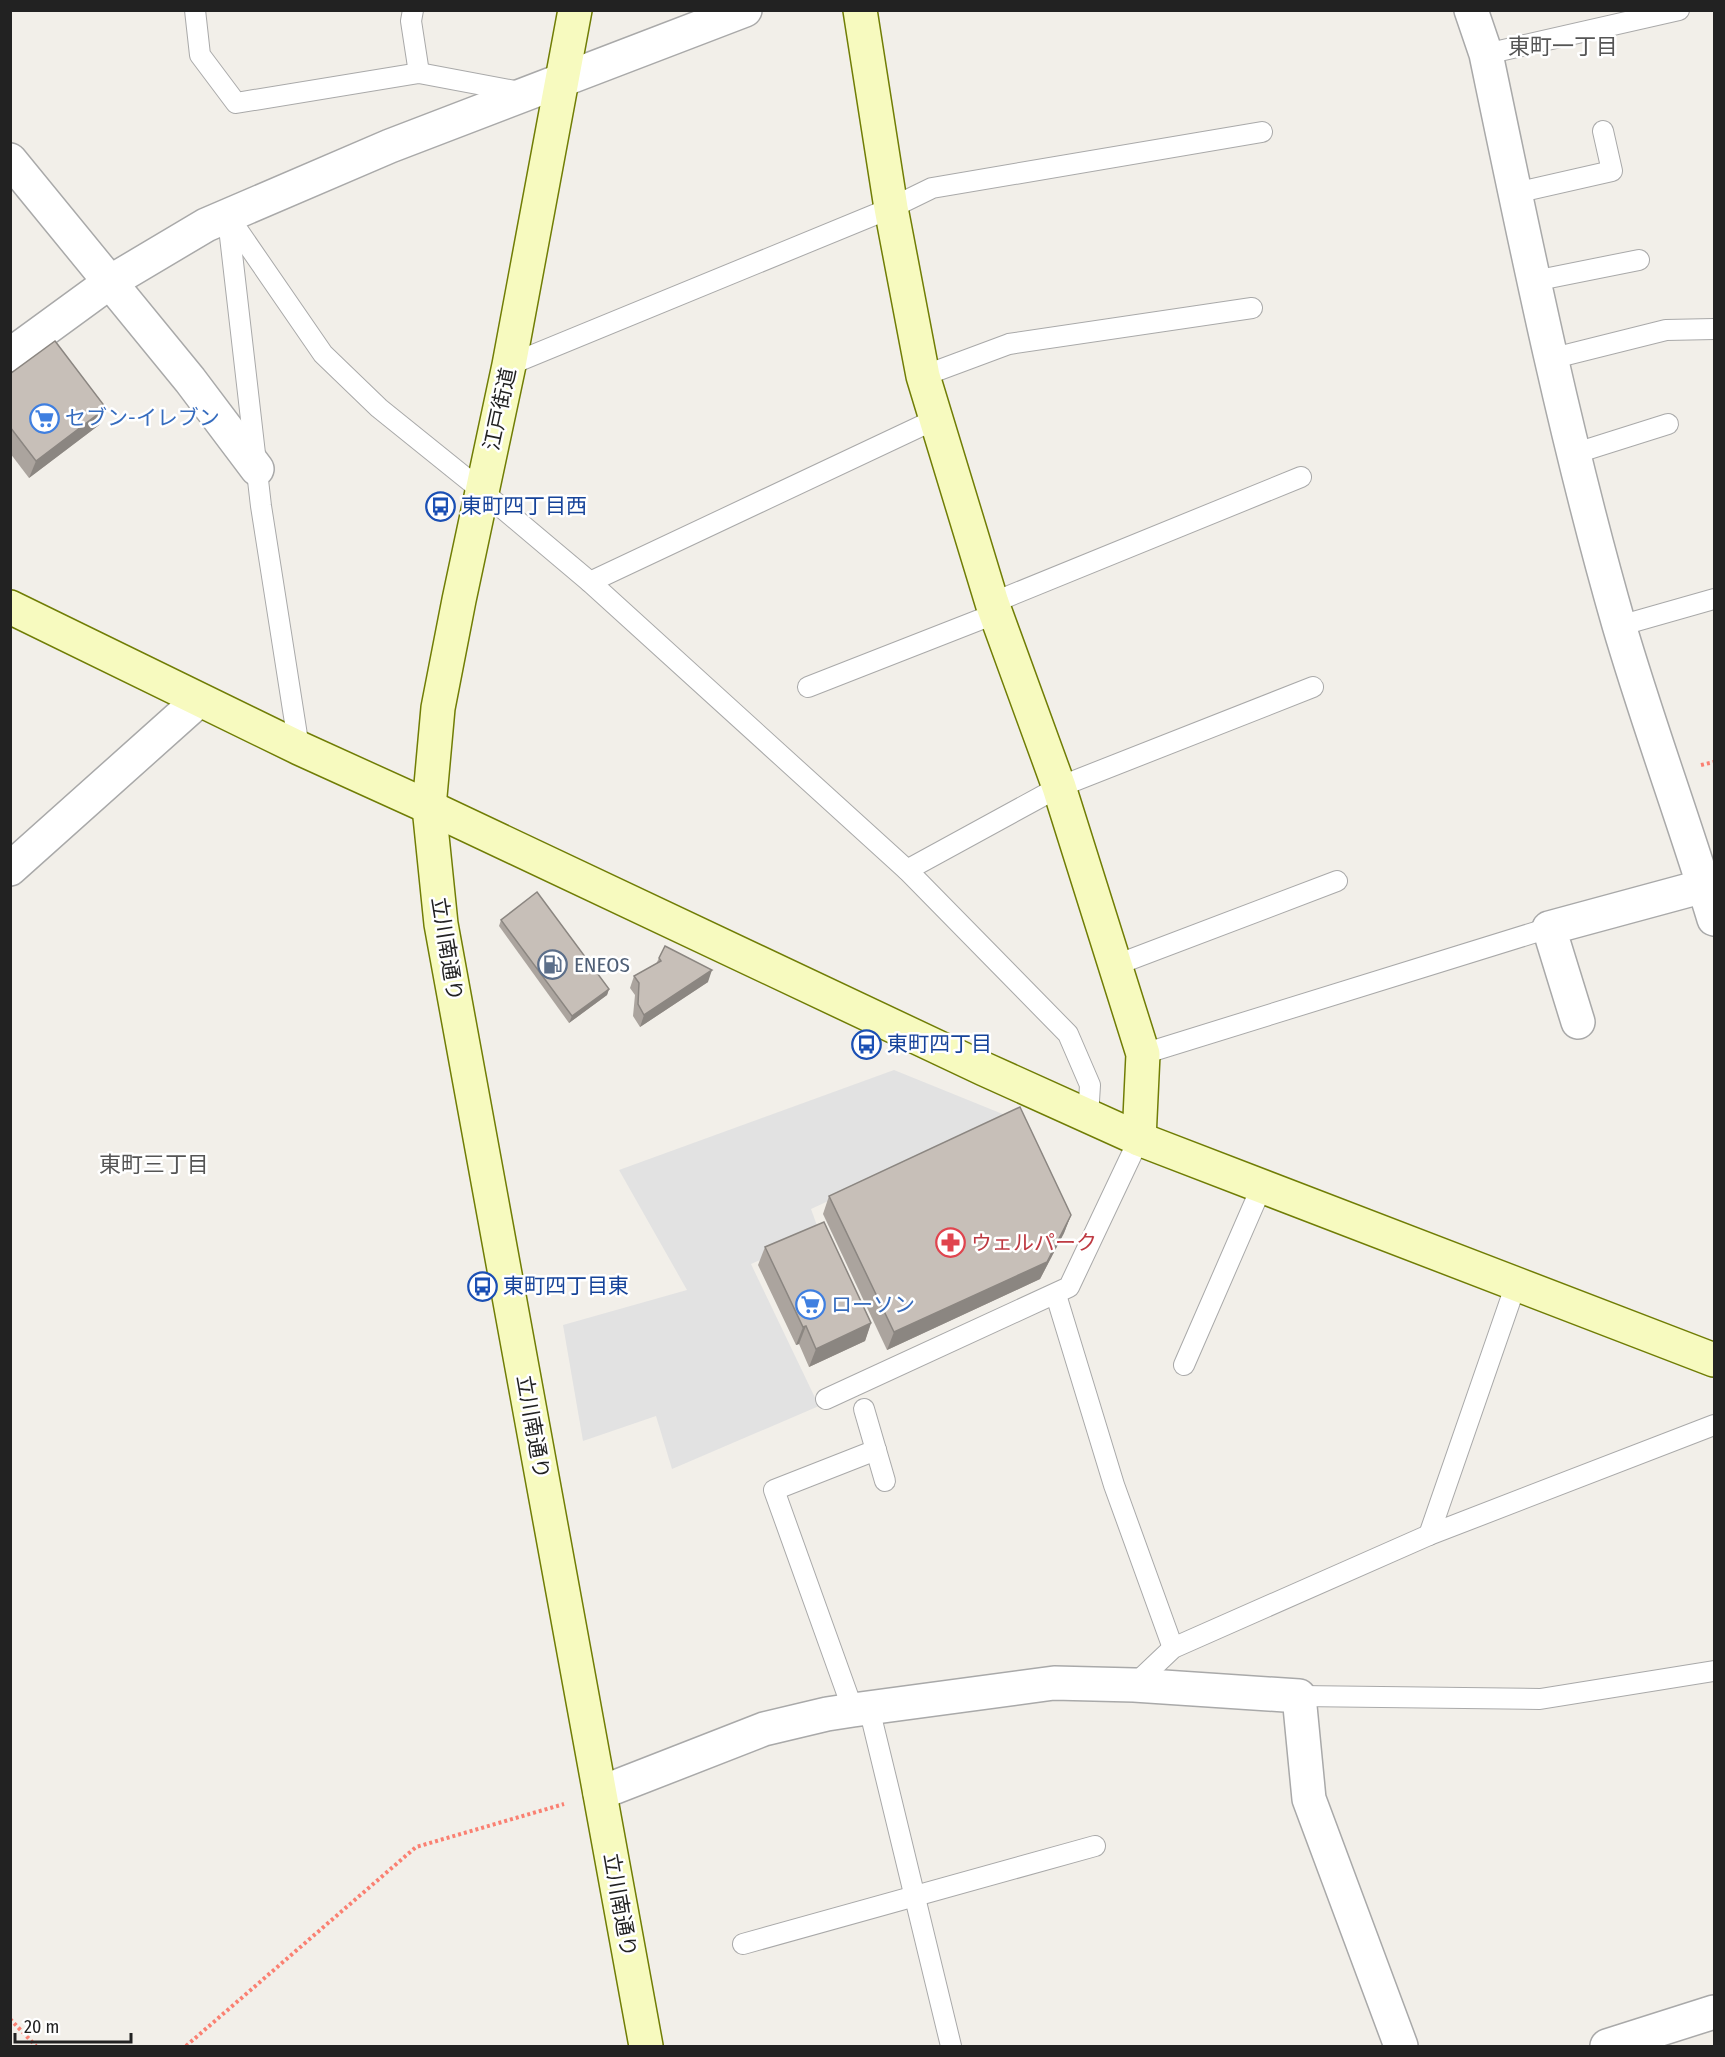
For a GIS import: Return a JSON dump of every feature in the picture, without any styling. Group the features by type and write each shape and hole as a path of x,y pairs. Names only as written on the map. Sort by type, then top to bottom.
{"street":[{"name":"江戸街道","path":"429,807 438,708 509,365 575,10"},
{"path":"10,355 110,282 206,225 390,146 745,10"},
{"path":"860,10 891,208 923,376 994,608 1059,787 1143,1054 1139,1139"},
{"path":"1471,10 1486,54 1550,359 1619,626 1714,919"},
{"path":"10,160 190,380 257,469"},
{"path":"10,607 299,748 1088,1117 1139,1139 1714,1360"},
{"path":"10,869 199,700"},
{"name":"立川南通り","path":"429,807 441,924 646,2046"},
{"path":"1578,1022 1549,928 1704,886"},
{"path":"600,1793 764,1729 827,1714 861,1709 1054,1683 1134,1684 1299,1696 1309,1799 1401,2046"},
{"path":"1607,2046 1714,2012"}],"lane":[{"path":"195,10 200,55 236,103 419,74 527,93"},
{"path":"413,10 411,21 419,74"},
{"path":"1486,54 1679,10"},
{"path":"1515,193 1612,171 1603,131"},
{"path":"509,365 891,208 932,188 1262,132"},
{"path":"228,216 261,506 299,748"},
{"path":"228,216 323,354 379,408 590,582 907,870 1068,1034 1090,1085 1088,1117"},
{"path":"1534,281 1639,260"},
{"path":"923,376 1009,344 1252,308"},
{"path":"1550,359 1666,330 1714,329"},
{"path":"590,582 936,419"},
{"path":"1573,453 1668,424"},
{"path":"808,687 1301,477"},
{"path":"1619,626 1714,599"},
{"path":"907,870 1059,787 1313,687"},
{"path":"1116,965 1337,881"},
{"path":"1143,1054 1549,928"},
{"path":"826,1399 1056,1295 1069,1287 1139,1139"},
{"path":"1184,1365 1262,1186"},
{"path":"1429,1535 1516,1284"},
{"path":"1056,1295 1114,1485 1173,1648"},
{"path":"864,1409 885,1481"},
{"path":"1134,1684 1173,1648 1429,1535 1714,1425"},
{"path":"876,1450 774,1490 861,1709 915,1896 951,2046"},
{"path":"1299,1696 1540,1699 1714,1671"},
{"path":"743,1944 1095,1846"}],"path":[{"path":"186,2046 416,1847 600,1793"},
{"path":"10,2019 36,2046"}],"shaded area":[{"path":"894,1070 1010,1117 811,1209 820,1234 751,1264 819,1406 672,1469 656,1416 583,1441 563,1325 687,1290 619,1170"}],"building":[{"path":"55,341 106,408 36,461 10,427 10,374"},
{"path":"537,892 609,989 572,1016 501,920"},
{"path":"665,946 712,970 644,1015 638,1004 639,983 634,976 661,961 659,958"},
{"path":"1020,1107 1071,1215 1047,1262 894,1332 829,1196"},
{"path":"824,1222 871,1323 816,1349 765,1247"}],"place":[{"name":"セブン-イレブン","path":"44,418"},
{"name":"東町四丁目西","path":"440,506"},
{"name":"ENEOS","path":"553,965"},
{"name":"東町四丁目","path":"866,1044"},
{"name":"ウェルパーク","path":"950,1243"},
{"name":"東町四丁目東","path":"482,1286"},
{"name":"ローソン","path":"810,1305"}],"district":[{"name":"東町一丁目","path":"1563,46"},
{"name":"東町三丁目","path":"154,1164"}]}
